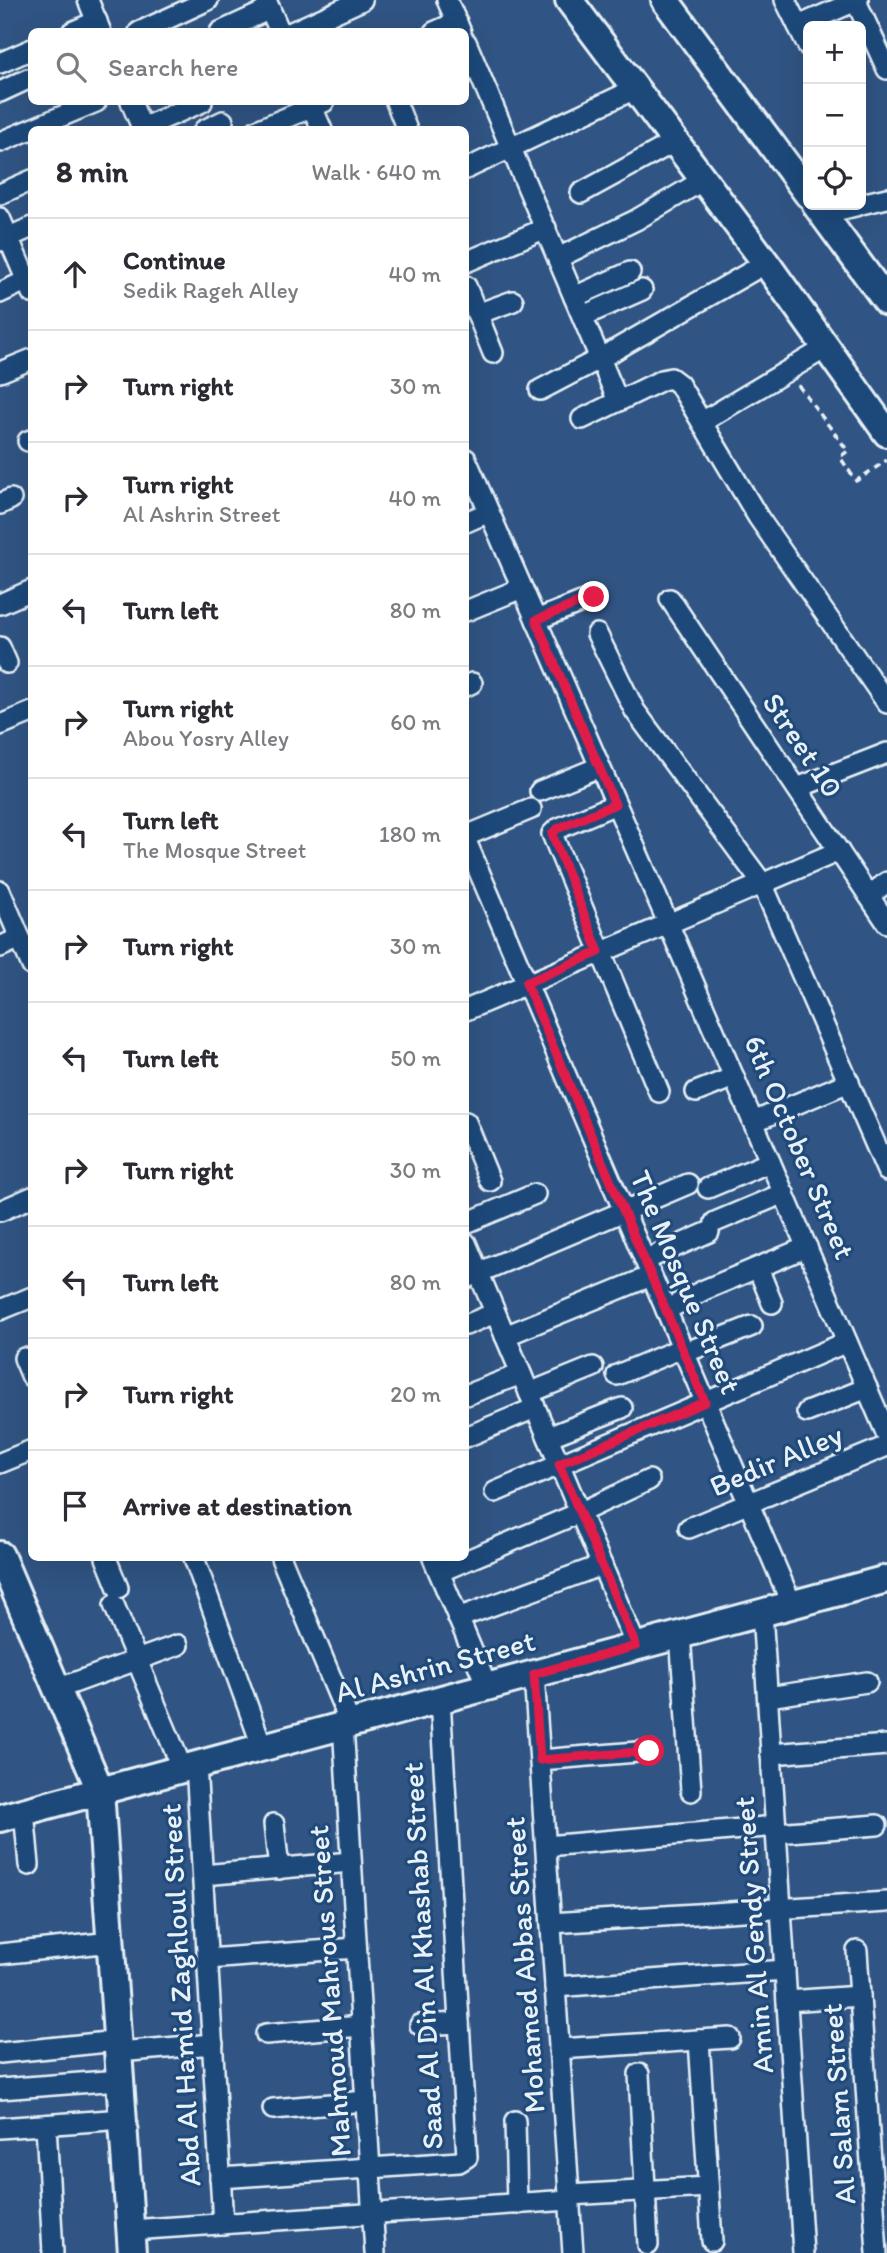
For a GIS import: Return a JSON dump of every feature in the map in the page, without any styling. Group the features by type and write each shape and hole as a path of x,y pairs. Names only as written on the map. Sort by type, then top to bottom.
{"main road":[{"path":"569,0 766,262 887,433"},
{"path":"665,0 803,186"},
{"path":"820,210 887,302"},
{"path":"0,1555 100,1790 131,2241"},
{"name":"Al Ashrin Street","path":"12,1814 887,1579"}],"street":[{"path":"88,0 99,26"},
{"path":"160,27 208,0"},
{"path":"299,28 337,5 362,0"},
{"path":"447,0 459,27"},
{"path":"785,0 803,36"},
{"path":"798,26 857,0 882,45 887,69"},
{"path":"227,28 268,4 278,28"},
{"path":"469,49 618,401"},
{"path":"0,63 28,51"},
{"path":"0,92 28,79"},
{"path":"469,168 637,88"},
{"path":"38,126 89,105"},
{"path":"132,105 141,126"},
{"path":"149,126 195,105"},
{"path":"266,126 311,105"},
{"path":"316,105 321,126"},
{"path":"397,105 405,126"},
{"path":"212,126 223,121"},
{"path":"0,142 28,130"},
{"path":"582,193 676,141"},
{"path":"558,258 636,220 705,179"},
{"path":"0,194 28,182"},
{"path":"866,203 887,198"},
{"path":"0,218 4,239 28,281"},
{"path":"469,261 546,228"},
{"path":"4,239 28,229"},
{"path":"540,390 601,358 766,262"},
{"path":"574,297 630,272"},
{"path":"0,293 28,285"},
{"path":"583,316 642,290"},
{"path":"469,294 493,353"},
{"path":"477,314 513,301"},
{"path":"702,422 827,347"},
{"path":"0,372 28,361"},
{"path":"582,419 662,380 671,378 679,384 758,517 887,703"},
{"name":"6th October Street","path":"469,466 887,1435"},
{"path":"469,521 489,512"},
{"path":"469,610 522,588"},
{"path":"0,604 28,592"},
{"path":"536,620 594,597"},
{"name":"Street 10","path":"670,599 887,923"},
{"path":"597,634 635,711 762,883 849,1082 882,1147 887,1171"},
{"path":"0,725 28,714"},
{"path":"797,788 887,753"},
{"path":"540,791 599,767"},
{"path":"615,804 557,829 552,834 659,1092"},
{"path":"469,837 531,809"},
{"name":"The Mosque Street","path":"469,845 792,1605"},
{"path":"469,1009 839,851"},
{"path":"869,895 887,882"},
{"path":"0,891 28,957"},
{"path":"0,947 20,938"},
{"path":"696,1092 734,1077"},
{"path":"753,1122 849,1082"},
{"path":"469,1129 490,1181"},
{"path":"708,1188 770,1162"},
{"path":"636,1646 495,1313 472,1275 688,1184"},
{"path":"505,1336 648,1268 712,1227 784,1193"},
{"path":"469,1222 535,1194"},
{"path":"0,1211 28,1199"},
{"path":"666,1310 704,1290 807,1247"},
{"path":"758,1268 772,1303"},
{"path":"0,1310 28,1299"},
{"path":"469,1324 495,1313"},
{"path":"617,1375 752,1326"},
{"path":"495,1492 847,1342"},
{"path":"24,1358 28,1368"},
{"path":"469,1435 593,1367"},
{"path":"469,1394 521,1374"},
{"path":"807,1412 867,1388"},
{"path":"548,1437 622,1408"},
{"name":"Bedir Alley","path":"688,1528 887,1446"},
{"path":"0,1463 28,1452"},
{"path":"469,1553 579,1513 649,1480"},
{"name":"Abd Al Hamid Zaghloul Street","path":"107,1561 136,1660 189,1766 203,1875 223,2224"},
{"path":"195,1561 262,1746"},
{"name":"Mahmoud Mahrous Street","path":"282,1561 347,1723 351,1862 375,2253"},
{"path":"436,1565 488,1686"},
{"path":"458,1618 602,1565"},
{"name":"Amin Al Gendy Street","path":"762,1612 803,2253"},
{"path":"680,1634 691,1791"},
{"path":"57,1689 178,1645"},
{"name":"Mohamed Abbas Street","path":"534,1674 573,2253"},
{"path":"768,1697 867,1682"},
{"name":"Saad Al Din Al Khashab Street","path":"370,2169 459,2162 467,2157 440,1699"},
{"path":"771,1754 887,1745"},
{"path":"540,1760 649,1751"},
{"path":"12,1814 29,1865"},
{"path":"274,1824 279,1869"},
{"path":"546,1846 877,1825"},
{"path":"203,1875 351,1862"},
{"path":"551,1923 887,1902"},
{"path":"0,1954 110,1942"},
{"path":"208,1959 356,1948"},
{"name":"Al Salam Street","path":"857,1951 877,2253"},
{"path":"555,1987 785,1970"},
{"path":"787,2001 860,1996"},
{"path":"420,2025 459,2023"},
{"path":"266,2034 361,2026"},
{"path":"559,2049 730,2038"},
{"path":"699,2040 712,2241"},
{"path":"0,2053 213,2044"},
{"path":"639,2074 648,2245"},
{"path":"0,2089 120,2081"},
{"path":"273,2109 366,2101"},
{"path":"0,2128 123,2119"},
{"path":"515,2121 517,2204"},
{"path":"46,2125 53,2253"},
{"path":"220,2178 370,2169"},
{"path":"131,2241 223,2224 517,2204 569,2197 708,2187"}],"path":[{"path":"788,372 848,451 840,457 856,481 887,460"}],"route":[{"path":"594,597 536,620 615,804 557,829 552,834 599,952 526,983 705,1402 559,1464 636,1646 534,1674 540,1760 649,1751"}]}
